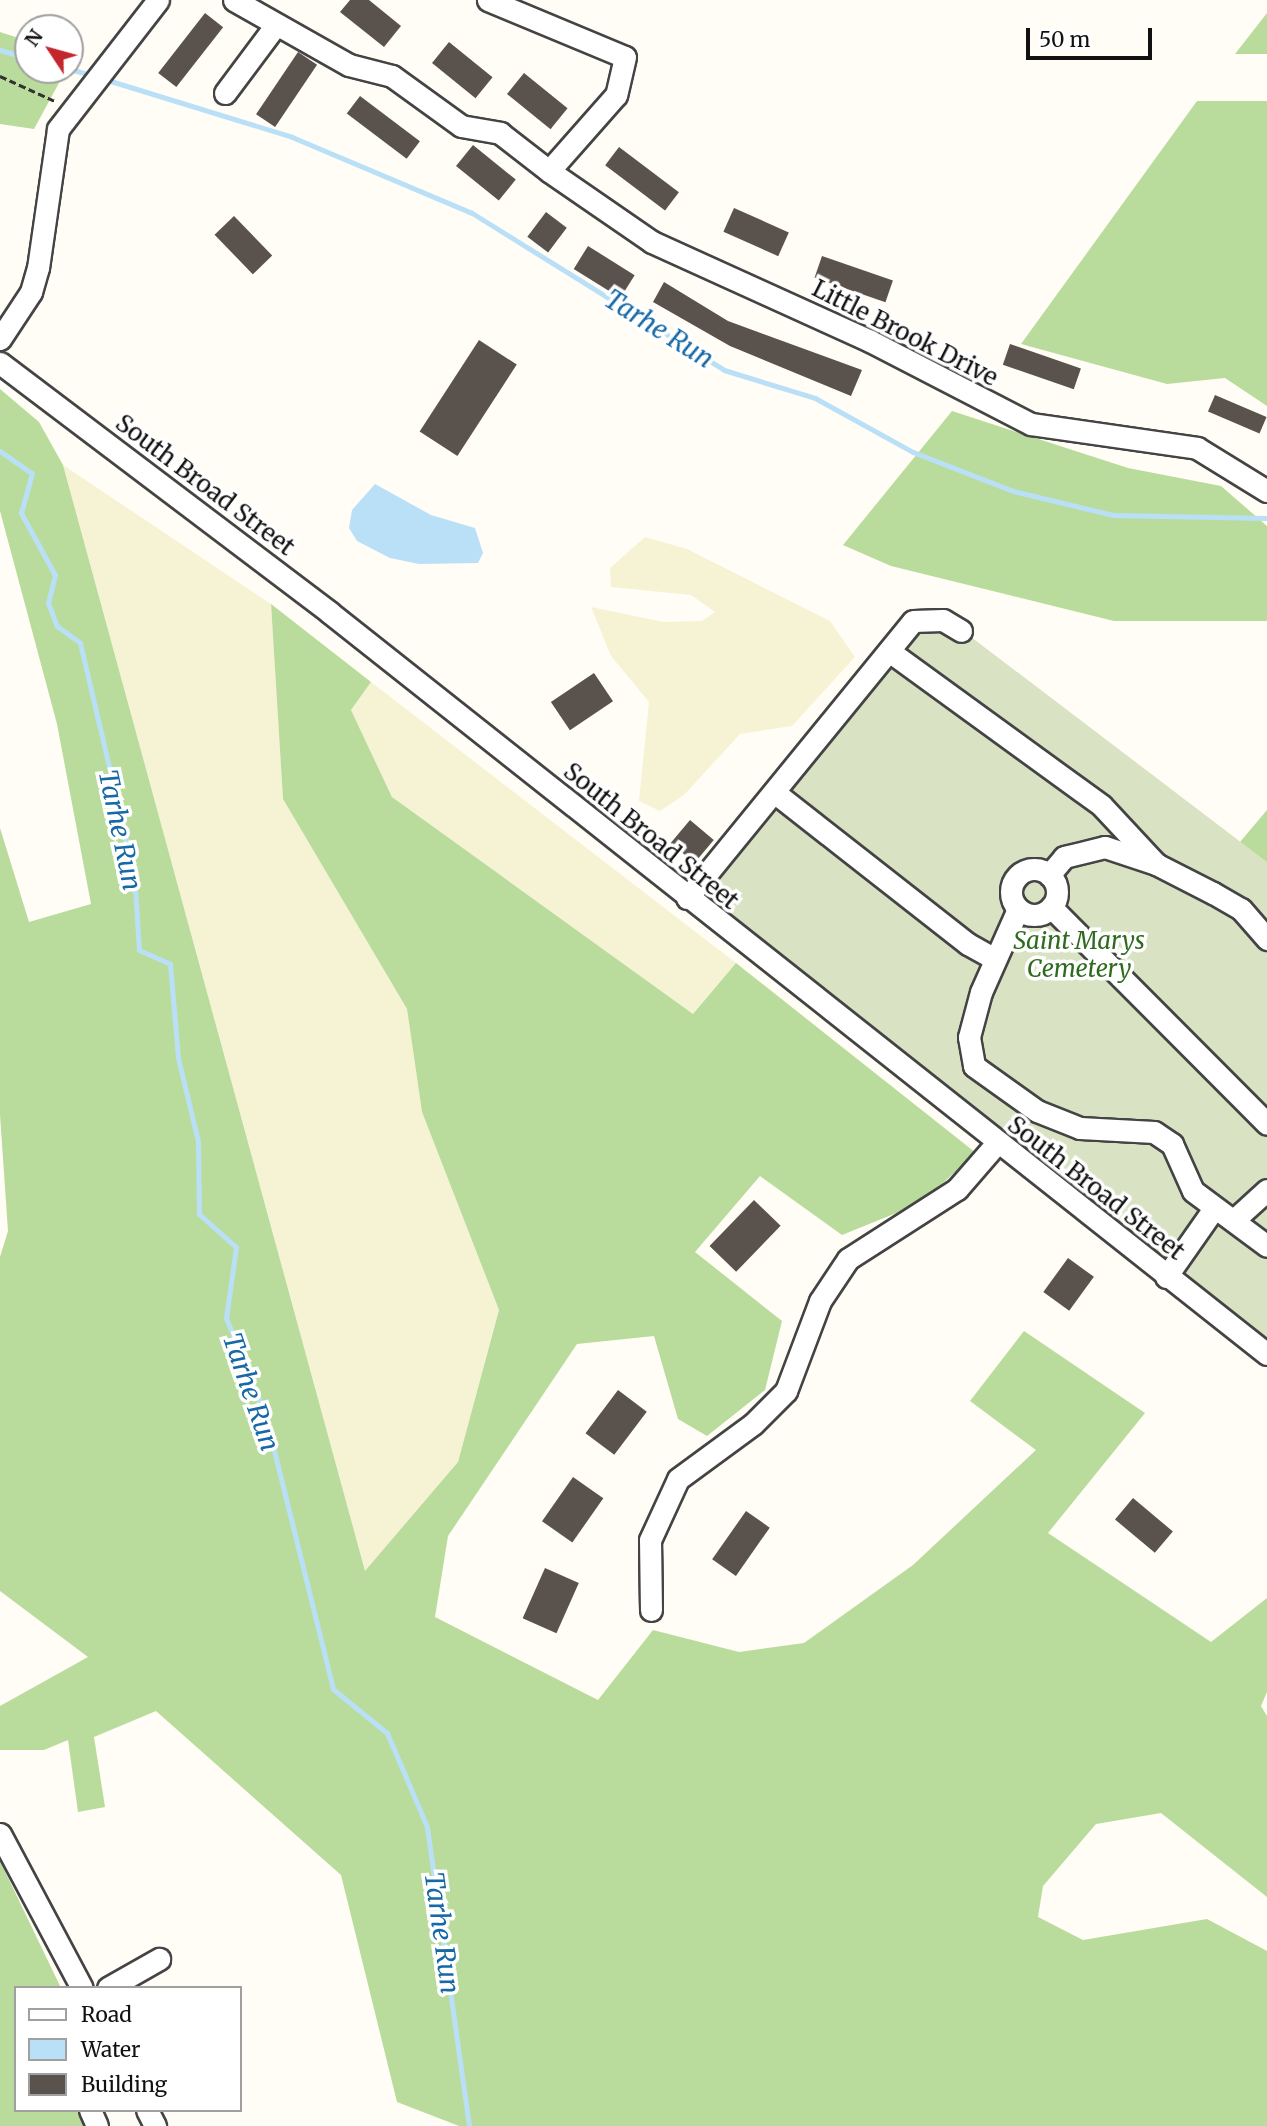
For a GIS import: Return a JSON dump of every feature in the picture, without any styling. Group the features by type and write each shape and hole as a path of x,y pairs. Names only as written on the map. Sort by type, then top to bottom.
{"street":[{"path":"0,339 35,280 52,147 70,108 158,0"},
{"name":"Little Brook Drive","path":"234,0 275,26 307,37 349,65 392,76 461,126 500,133 549,171 652,242 870,341 1031,424 1197,448 1264,484"},
{"path":"488,0 625,57 616,94 549,171"},
{"path":"225,93 275,26"},
{"name":"South Broad Street","path":"0,363 329,612 1166,1277 1267,1354"},
{"path":"687,898 889,651 920,619 943,620 961,631"},
{"path":"889,651 1102,806 1156,864"},
{"path":"774,792 968,944 993,958"},
{"path":"1049,875 1064,857 1085,848 1105,847 1156,864 1241,909 1267,939"},
{"path":"1033,868 1049,875 1057,891 1051,907 1034,915 1018,909 1010,893 1017,876 1033,868"},
{"path":"1051,907 1267,1124"},
{"path":"1018,909 993,958 969,1037 974,1066 1037,1111 1080,1128 1154,1132 1172,1144 1193,1191 1213,1210 1235,1219 1267,1246"},
{"path":"651,1610 650,1541 678,1479 753,1424 786,1391 820,1301 848,1259 957,1189 997,1143"},
{"path":"1235,1219 1267,1190"},
{"path":"1166,1277 1213,1210"},
{"path":"0,1834 81,1986"},
{"path":"112,1986 159,1959"}],"path":[{"path":"0,76 70,108"}],"shaded area":[{"path":"63,465 271,604 283,799 407,1009 422,1112 499,1310 458,1462 365,1572"},
{"path":"645,537 687,549 830,621 855,657 792,726 740,734 684,795 660,811 639,801 649,702 611,656 591,607 664,622 702,621 715,612 691,595 611,587 610,568"},
{"path":"371,682 736,963 693,1014 392,797 351,710"}],"green space":[{"path":"1267,13 1267,54 1235,54"},
{"path":"0,32 14,36 14,84 58,84 34,129 0,124"},
{"path":"1197,101 1267,101 1267,406 1225,378 1167,384 1021,344"},
{"path":"0,389 39,422 63,465 365,1571 458,1462 499,1310 422,1112 407,1009 283,799 271,604 371,682 351,710 392,797 693,1014 736,963 976,1153 921,1203 842,1235 760,1176 695,1252 782,1321 765,1390 707,1436 678,1419 654,1336 577,1344 448,1536 435,1617 598,1700 653,1630 739,1652 804,1643 913,1565 1036,1450 970,1401 1024,1331 1145,1413 1048,1533 1211,1642 1267,1598 1267,1692 1261,1706 1267,1716 1267,1897 1161,1813 1096,1824 1043,1886 1038,1917 1083,1940 1207,1919 1267,1951 1267,2126 459,2126 397,2102 341,1875 156,1711 94,1737 105,1807 78,1812 68,1740 44,1750 0,1750 0,1706 88,1657 0,1591 0,1257 8,1231 0,1115 0,828 29,922 91,904 57,724 0,511"},
{"path":"952,411 1128,468 1221,486 1267,526 1267,621 1114,621 891,566 843,545"},
{"name":"Saint Marys Cemetery","path":"933,608 1267,862 1267,1342 702,896"},
{"path":"1267,810 1267,863 1240,842"},
{"path":"0,1861 60,1986 14,1986 14,2112 78,2112 84,2126 0,2126"}],"water":[{"path":"375,484 431,515 475,528 483,553 478,563 419,564 390,558 357,541 349,528 352,510"}],"building":[{"path":"350,0 369,0 401,26 384,47 340,12"},
{"path":"205,13 223,27 176,87 158,73"},
{"path":"449,42 493,77 476,98 432,63"},
{"path":"298,52 317,65 275,127 256,114"},
{"path":"524,73 568,108 551,129 507,94"},
{"path":"360,96 420,141 407,159 347,114"},
{"path":"473,145 516,180 499,201 456,166"},
{"path":"619,147 679,192 665,211 605,165"},
{"path":"734,208 789,232 778,256 723,232"},
{"path":"546,212 567,228 548,252 527,237"},
{"path":"234,216 272,256 253,274 215,235"},
{"path":"588,246 635,275 620,298 574,269"},
{"path":"822,256 893,280 885,302 815,278"},
{"path":"664,282 728,321 862,370 851,396 730,346 653,302"},
{"path":"479,340 517,365 457,456 420,431"},
{"path":"1010,344 1081,368 1074,389 1003,365"},
{"path":"1215,395 1267,417 1260,433 1208,412"},
{"path":"594,673 613,701 570,730 551,702"},
{"path":"690,820 714,840 694,863 671,843"},
{"path":"754,1200 781,1226 736,1272 710,1246"},
{"path":"1068,1258 1094,1277 1069,1311 1043,1292"},
{"path":"618,1390 647,1412 614,1455 586,1433"},
{"path":"573,1477 603,1498 572,1542 542,1521"},
{"path":"1133,1498 1173,1531 1155,1553 1115,1519"},
{"path":"746,1511 770,1528 736,1576 712,1559"},
{"path":"545,1568 579,1583 556,1633 523,1618"}],"waterway":[{"name":"Tarhe Run","path":"0,50 14,54"},
{"name":"Tarhe Run","path":"84,73 91,75"},
{"name":"Tarhe Run","path":"104,79 292,137 472,213 724,370 815,398 913,452 1013,491 1113,515 1267,518"},
{"name":"Tarhe Run","path":"0,451 32,473 21,513 55,575 48,603 57,626 80,643 134,874 139,950 170,964 178,1058 198,1141 199,1214 236,1247 226,1318 265,1414 333,1689 387,1733 427,1827 469,2126"}]}
